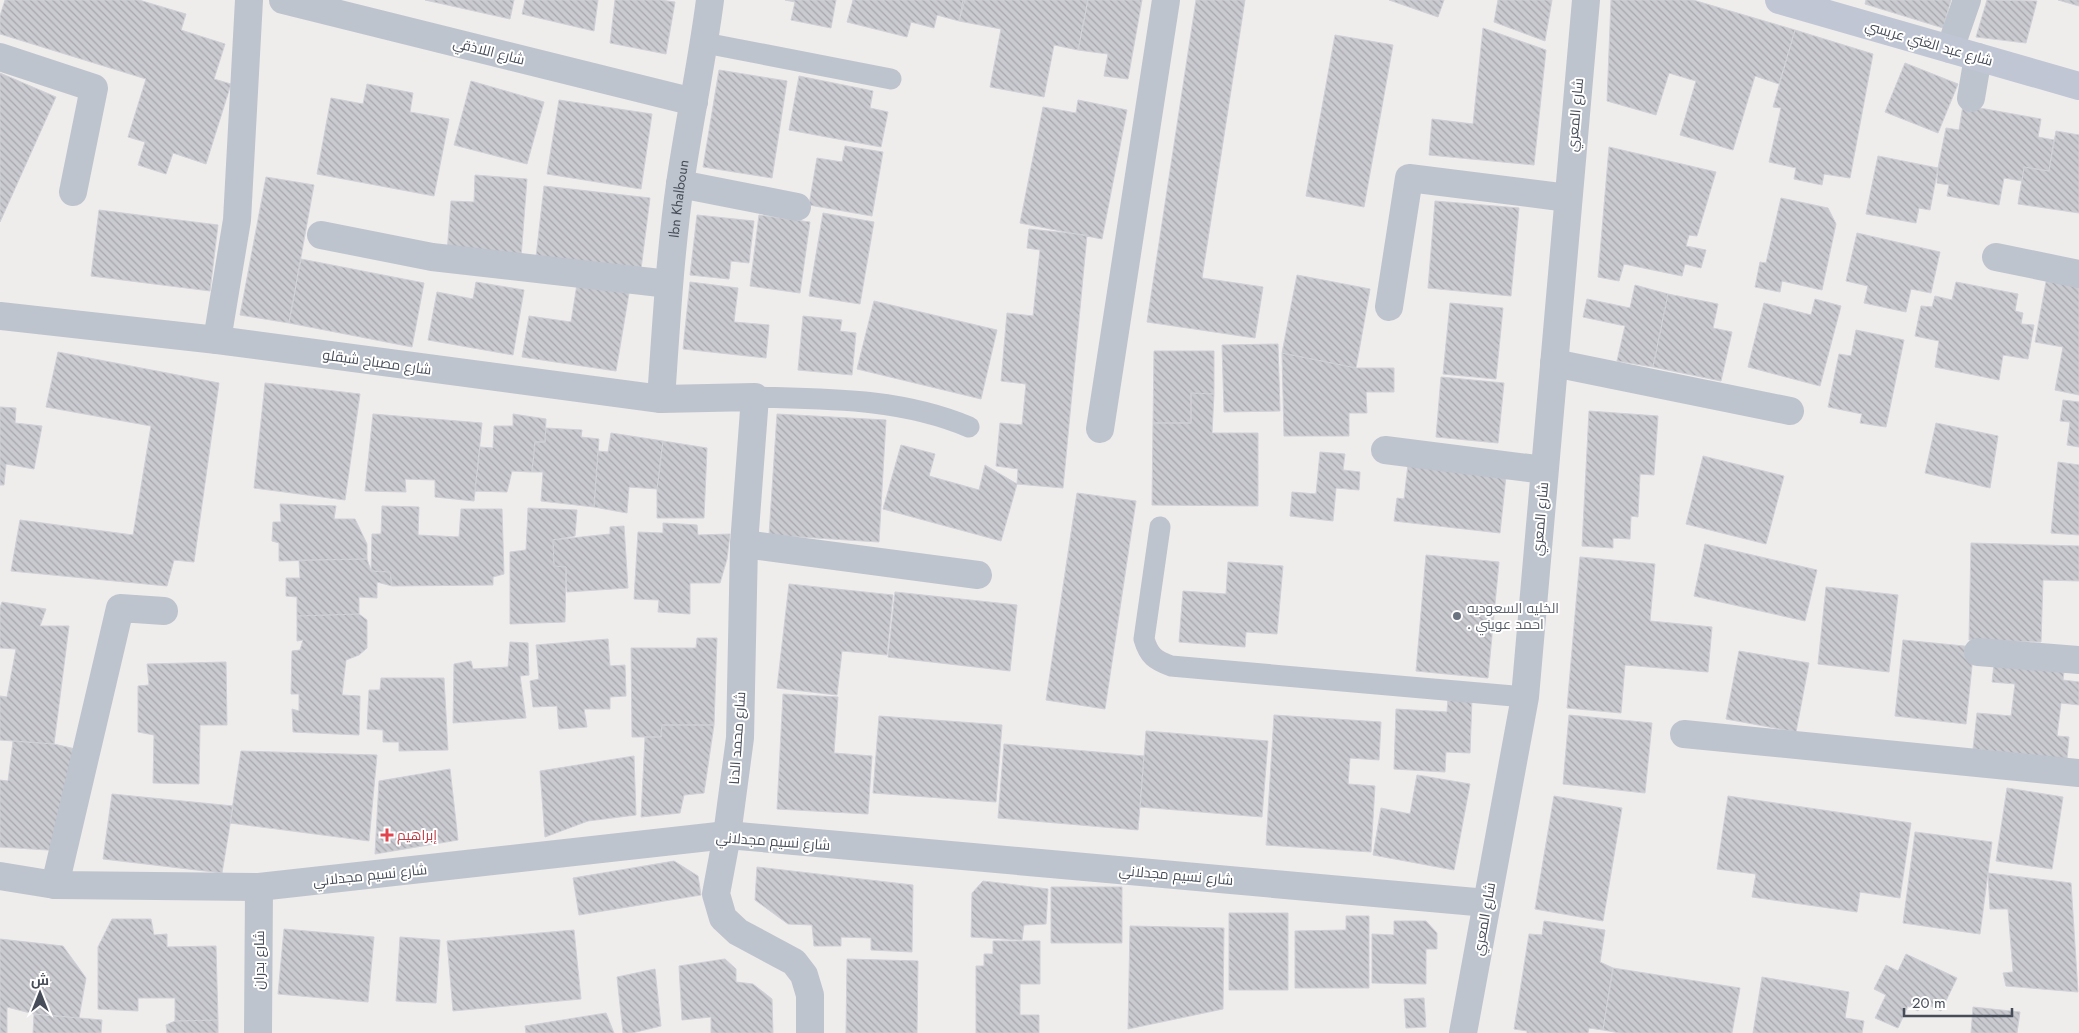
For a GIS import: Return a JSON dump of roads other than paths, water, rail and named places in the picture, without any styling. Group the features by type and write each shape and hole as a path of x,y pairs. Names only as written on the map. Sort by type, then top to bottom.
{"street":[{"path":"217,340 237,220 249,0"},
{"name":"شارع اللاذقي","path":"283,0 694,102"},
{"name":"Ibn Khalboun","path":"661,399 680,184 705,43 710,0"},
{"path":"1100,429 1166,0"},
{"name":"شارع المعري","path":"1464,1033 1525,697 1586,0"},
{"name":"شارع عبد الغني عريسي","path":"1779,0 2079,86"},
{"path":"1950,49 1967,0"},
{"path":"0,57 94,88 73,192"},
{"path":"1971,98 1978,57"},
{"path":"1389,308 1409,178 1568,198"},
{"path":"680,184 797,207"},
{"path":"321,235 432,257 670,284"},
{"path":"1996,257 2079,274"},
{"name":"شارع مصباح شبقلو","path":"0,316 217,340 661,399 755,397"},
{"path":"1554,363 1790,411"},
{"name":"شارع محمد الدنا","path":"755,397 744,544 740,738 727,835 716,894 723,918 738,932 794,962 804,975 810,994 810,1033"},
{"path":"1385,450 1544,470"},
{"path":"744,544 978,576"},
{"path":"55,885 120,608 164,611"},
{"path":"1978,652 2079,660"},
{"path":"1684,734 2079,773"},
{"name":"شارع نسيم مجدلاني","path":"0,876 55,885 259,887 727,835 1487,903"},
{"name":"شارع بدران","path":"258,1033 259,887"}],"lane":[{"path":"705,43 891,79"},
{"path":"755,397 836,399 884,404 943,416 969,428"},
{"path":"1160,527 1144,639 1147,651 1158,661 1171,666 1525,697"}],"place":[{"name":"الخليه السعوديه . احمد عويني","path":"1457,616"},
{"name":"إبراهيم","path":"387,835"}]}
